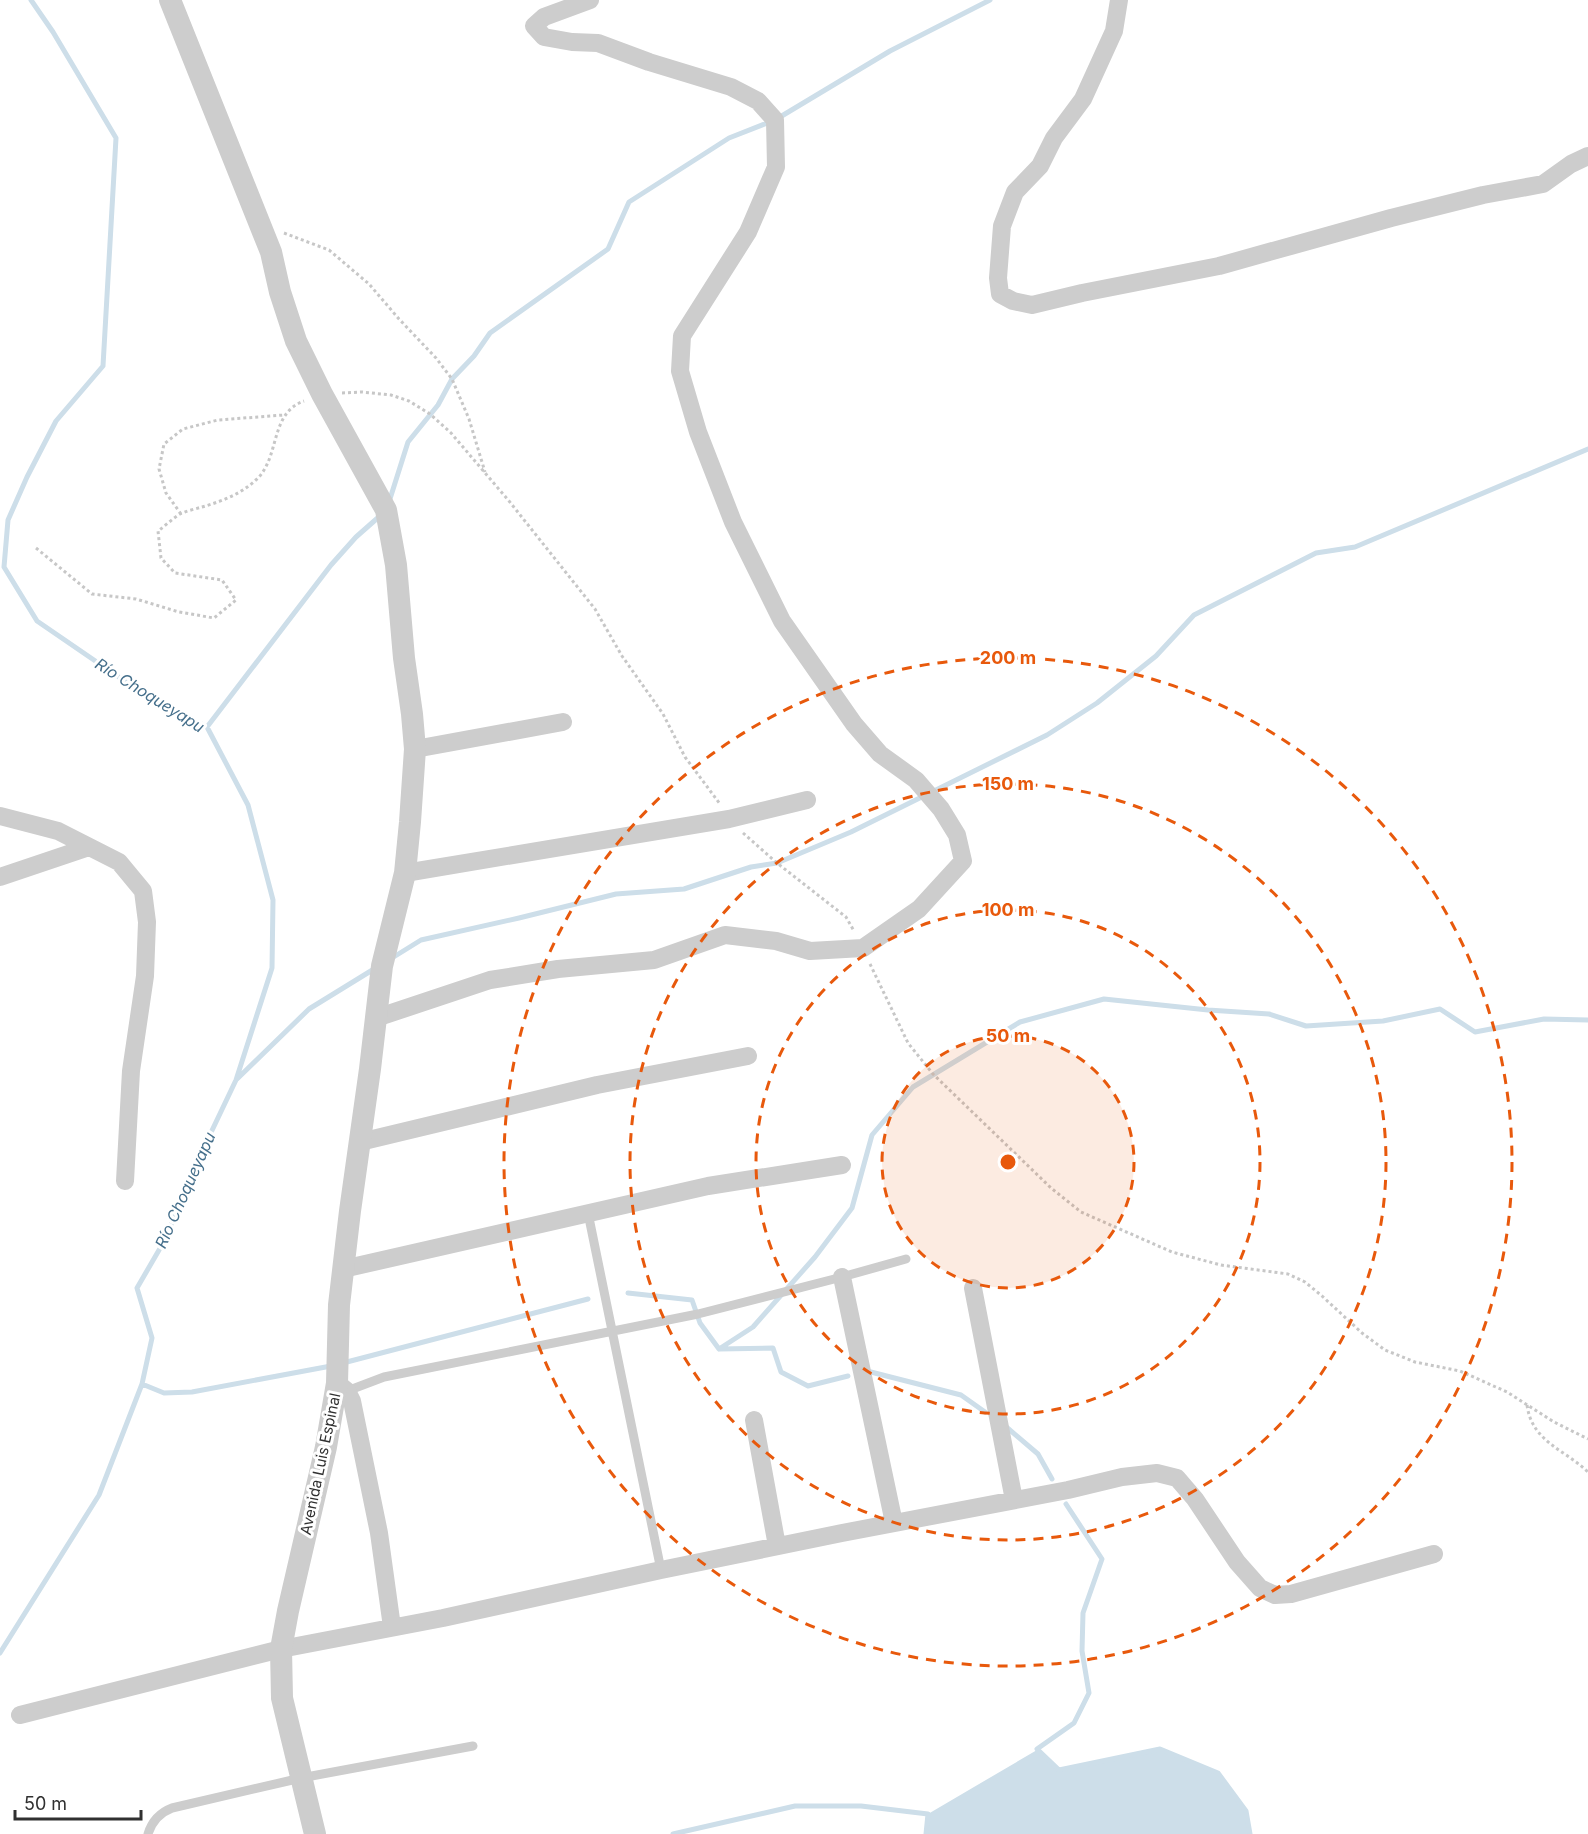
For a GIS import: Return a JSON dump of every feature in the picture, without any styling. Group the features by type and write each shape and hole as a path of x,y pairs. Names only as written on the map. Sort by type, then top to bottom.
{"street":[{"name":"Avenida Luis Espinal","path":"170,0 271,252 280,292 296,341 322,394 387,510 396,565 415,749 405,873 382,966 339,1305 342,1387 326,1447 281,1649 282,1698 315,1834"},
{"path":"376,1018 489,980 558,969 654,960 726,935 776,941 810,951 863,948 919,909 963,861 957,835 941,809 916,780 880,754 854,724 782,621 733,522 698,432 680,371 682,336 748,232 776,167 775,120 758,101 731,87 649,62 598,43 572,42 544,37 534,26 544,17 590,0"},
{"path":"1119,0 1114,31 1083,99 1054,138 1040,166 1015,192 1002,226 998,278 1000,294 1013,300 1032,305 1219,266 1391,218 1483,195 1542,184 1571,164 1588,156"},
{"path":"415,749 562,722"},
{"path":"405,873 729,819 807,800"},
{"path":"0,816 58,831 119,862 143,891 147,921 145,976 131,1071 125,1181"},
{"path":"0,877 90,847"},
{"path":"360,1142 597,1085 748,1056"},
{"path":"344,1269 708,1186 842,1165"},
{"path":"843,1277 894,1523"},
{"path":"973,1288 1014,1500"},
{"path":"342,1387 352,1401 379,1533 392,1628"},
{"path":"754,1420 777,1546"},
{"path":"20,1715 281,1649 392,1628 777,1546 1068,1490 1122,1477 1156,1473 1177,1478 1195,1499 1253,1582 1275,1595 1291,1594 1434,1554"}],"lane":[{"path":"588,1213 661,1570"},
{"path":"342,1387 698,1314 906,1259"},
{"path":"148,1834 155,1818 172,1808 301,1778 473,1746"}],"path":[{"path":"259,223 329,250 369,284 399,320 436,358 452,379 465,409 486,474"},
{"path":"36,548 92,594 136,599 179,612 214,618 236,600 222,580 175,573 161,558 158,531 181,514 240,493 260,476 271,457 276,434 284,415 297,403 322,394 362,392 391,395 409,400 430,414 451,433 509,501 595,609 622,656 663,714 685,757 713,793 734,826 846,917 908,1043 933,1074 1051,1188 1081,1212 1172,1252 1221,1265 1288,1274 1305,1282 1362,1333 1385,1350 1415,1362 1460,1371 1508,1392 1554,1422 1588,1439"},
{"path":"181,514 166,493 159,469 164,444 183,429 218,420 284,415"},
{"path":"1527,1404 1530,1419 1541,1437 1588,1472"}],"water":[{"path":"1160,1749 1218,1773 1246,1811 1250,1834 926,1834 928,1814 1037,1750 1059,1770"}],"waterway":[{"name":"Río Choqueyapu","path":"0,1653 99,1495 142,1384 152,1338 137,1288 166,1238 187,1183 236,1080 272,968 273,900 248,805 207,727 142,693 37,621 4,567 8,520 27,477 56,421 103,366 116,138 53,32 31,0"},
{"path":"389,502 408,442 438,405 452,379 474,356 490,333 608,249 629,202 729,138 775,120 890,51 990,0"},
{"path":"392,958 421,940 616,894 684,889 751,867 777,863 851,832 1047,735 1097,703 1156,656 1194,615 1316,553 1355,547 1588,449"},
{"path":"207,727 331,565 356,537 381,515"},
{"path":"237,1079 309,1009 374,969"},
{"path":"719,1349 753,1327 815,1257 852,1208 872,1135 913,1087 1020,1022 1104,999 1269,1014 1306,1026 1383,1021 1440,1009 1475,1032 1544,1019 1588,1020"},
{"path":"628,1293 692,1300 700,1323 719,1349 773,1348 781,1372 808,1386 848,1376"},
{"path":"343,1363 588,1299"},
{"path":"142,1384 164,1393 192,1392 331,1366"},
{"path":"867,1371 961,1395 985,1412"},
{"path":"1004,1425 1038,1454 1052,1479"},
{"path":"1066,1504 1102,1559 1083,1613 1082,1651 1089,1693 1074,1723 1037,1749 1059,1770 1160,1749 1218,1773 1246,1811 1250,1834"},
{"path":"673,1834 795,1806 861,1806 928,1814 926,1834"}]}
